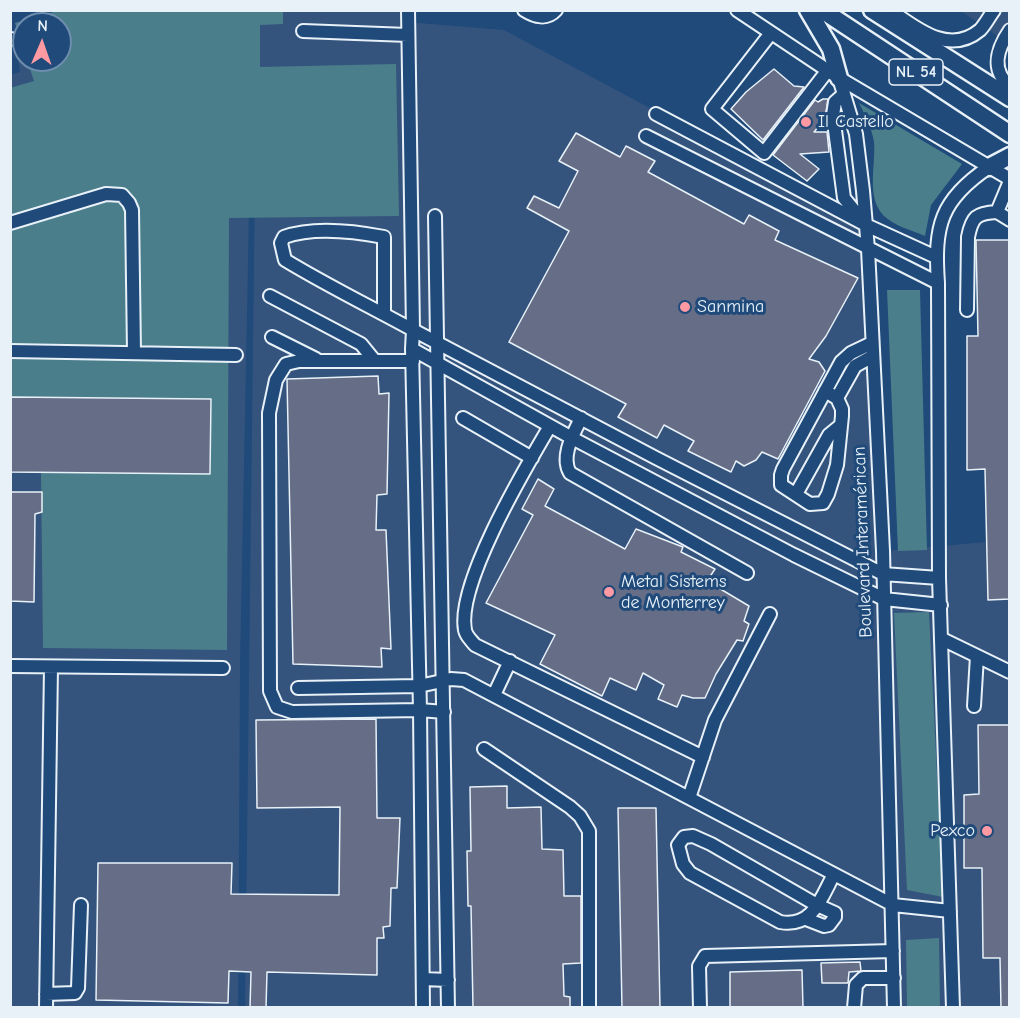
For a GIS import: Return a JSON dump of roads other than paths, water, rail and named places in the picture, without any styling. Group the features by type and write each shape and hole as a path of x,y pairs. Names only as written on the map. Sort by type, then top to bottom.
{"highway":[{"path":"808,10 831,49 837,81"},
{"name":"NL 54","path":"822,10 1010,134"},
{"name":"NL 54","path":"872,10 1010,98"},
{"path":"989,167 1010,156"}],"street":[{"path":"408,10 423,1008"},
{"path":"524,10 541,17 549,16 556,10"},
{"path":"737,10 837,81 1010,180 997,212"},
{"path":"890,10 926,34 948,40 964,38 972,34 983,26 994,10"},
{"path":"1010,30 1000,44 997,58 999,73 1010,87"},
{"path":"303,31 408,35"},
{"path":"771,33 712,109 764,153 837,81"},
{"path":"837,81 832,115 844,198 866,225"},
{"name":"Boulevard Interamérican","path":"837,81 856,134 868,249 884,599 894,1008"},
{"path":"656,114 866,225 936,257"},
{"path":"646,136 938,283"},
{"path":"953,1008 939,578 936,257 942,216 952,199 969,181 989,167"},
{"path":"749,188 756,168"},
{"path":"10,223 106,194 122,195 132,210 134,352"},
{"path":"967,310 968,237 972,220 977,215 997,212 1010,220"},
{"path":"435,216 448,1008"},
{"path":"384,314 384,237 356,231 301,232 284,237 281,243 285,260 413,330 656,458 883,574 939,578"},
{"path":"270,296 355,340 374,360"},
{"path":"272,337 318,360"},
{"path":"825,391 837,398 842,409 840,450 825,499 823,502 810,504 781,485 781,475 825,391 845,357 873,349"},
{"path":"837,398 855,366 873,349"},
{"path":"10,351 236,354"},
{"path":"444,712 420,710 292,712 277,707 273,700 270,691 269,630 269,413 272,393 280,370 286,364 318,360 374,360 412,355 437,363 572,438 648,476 794,555 884,599 941,605"},
{"path":"463,418 532,458"},
{"path":"581,418 566,458 570,473 747,573"},
{"path":"550,426 488,541 472,581 465,618 465,630 468,637 475,645 703,757"},
{"path":"796,494 829,435 840,426"},
{"path":"648,476 656,458"},
{"path":"689,798 715,720 770,614"},
{"path":"942,639 1010,672"},
{"path":"974,706 978,656"},
{"path":"494,695 510,661"},
{"path":"10,666 222,668"},
{"path":"46,1008 51,667"},
{"path":"298,688 419,686 451,679 464,680 893,905 950,910"},
{"path":"484,749 570,807 580,816 588,831 589,1008"},
{"path":"806,919 824,926 829,925 835,913 817,905 711,843 693,836 684,837 678,845 683,864 690,873 780,922 790,924 806,919 817,905 834,874"},
{"path":"46,994 75,993 78,988 81,905"},
{"path":"700,1008 699,966 705,956 893,951"},
{"path":"854,1008 856,985 863,978 894,978"},
{"path":"423,979 448,980"}],"place":[{"name":"Il Castello","path":"806,122"},
{"name":"Sanmina","path":"685,307"},
{"name":"Metal Sistems de Monterrey","path":"609,592"},
{"name":"Pexco","path":"987,831"}]}
